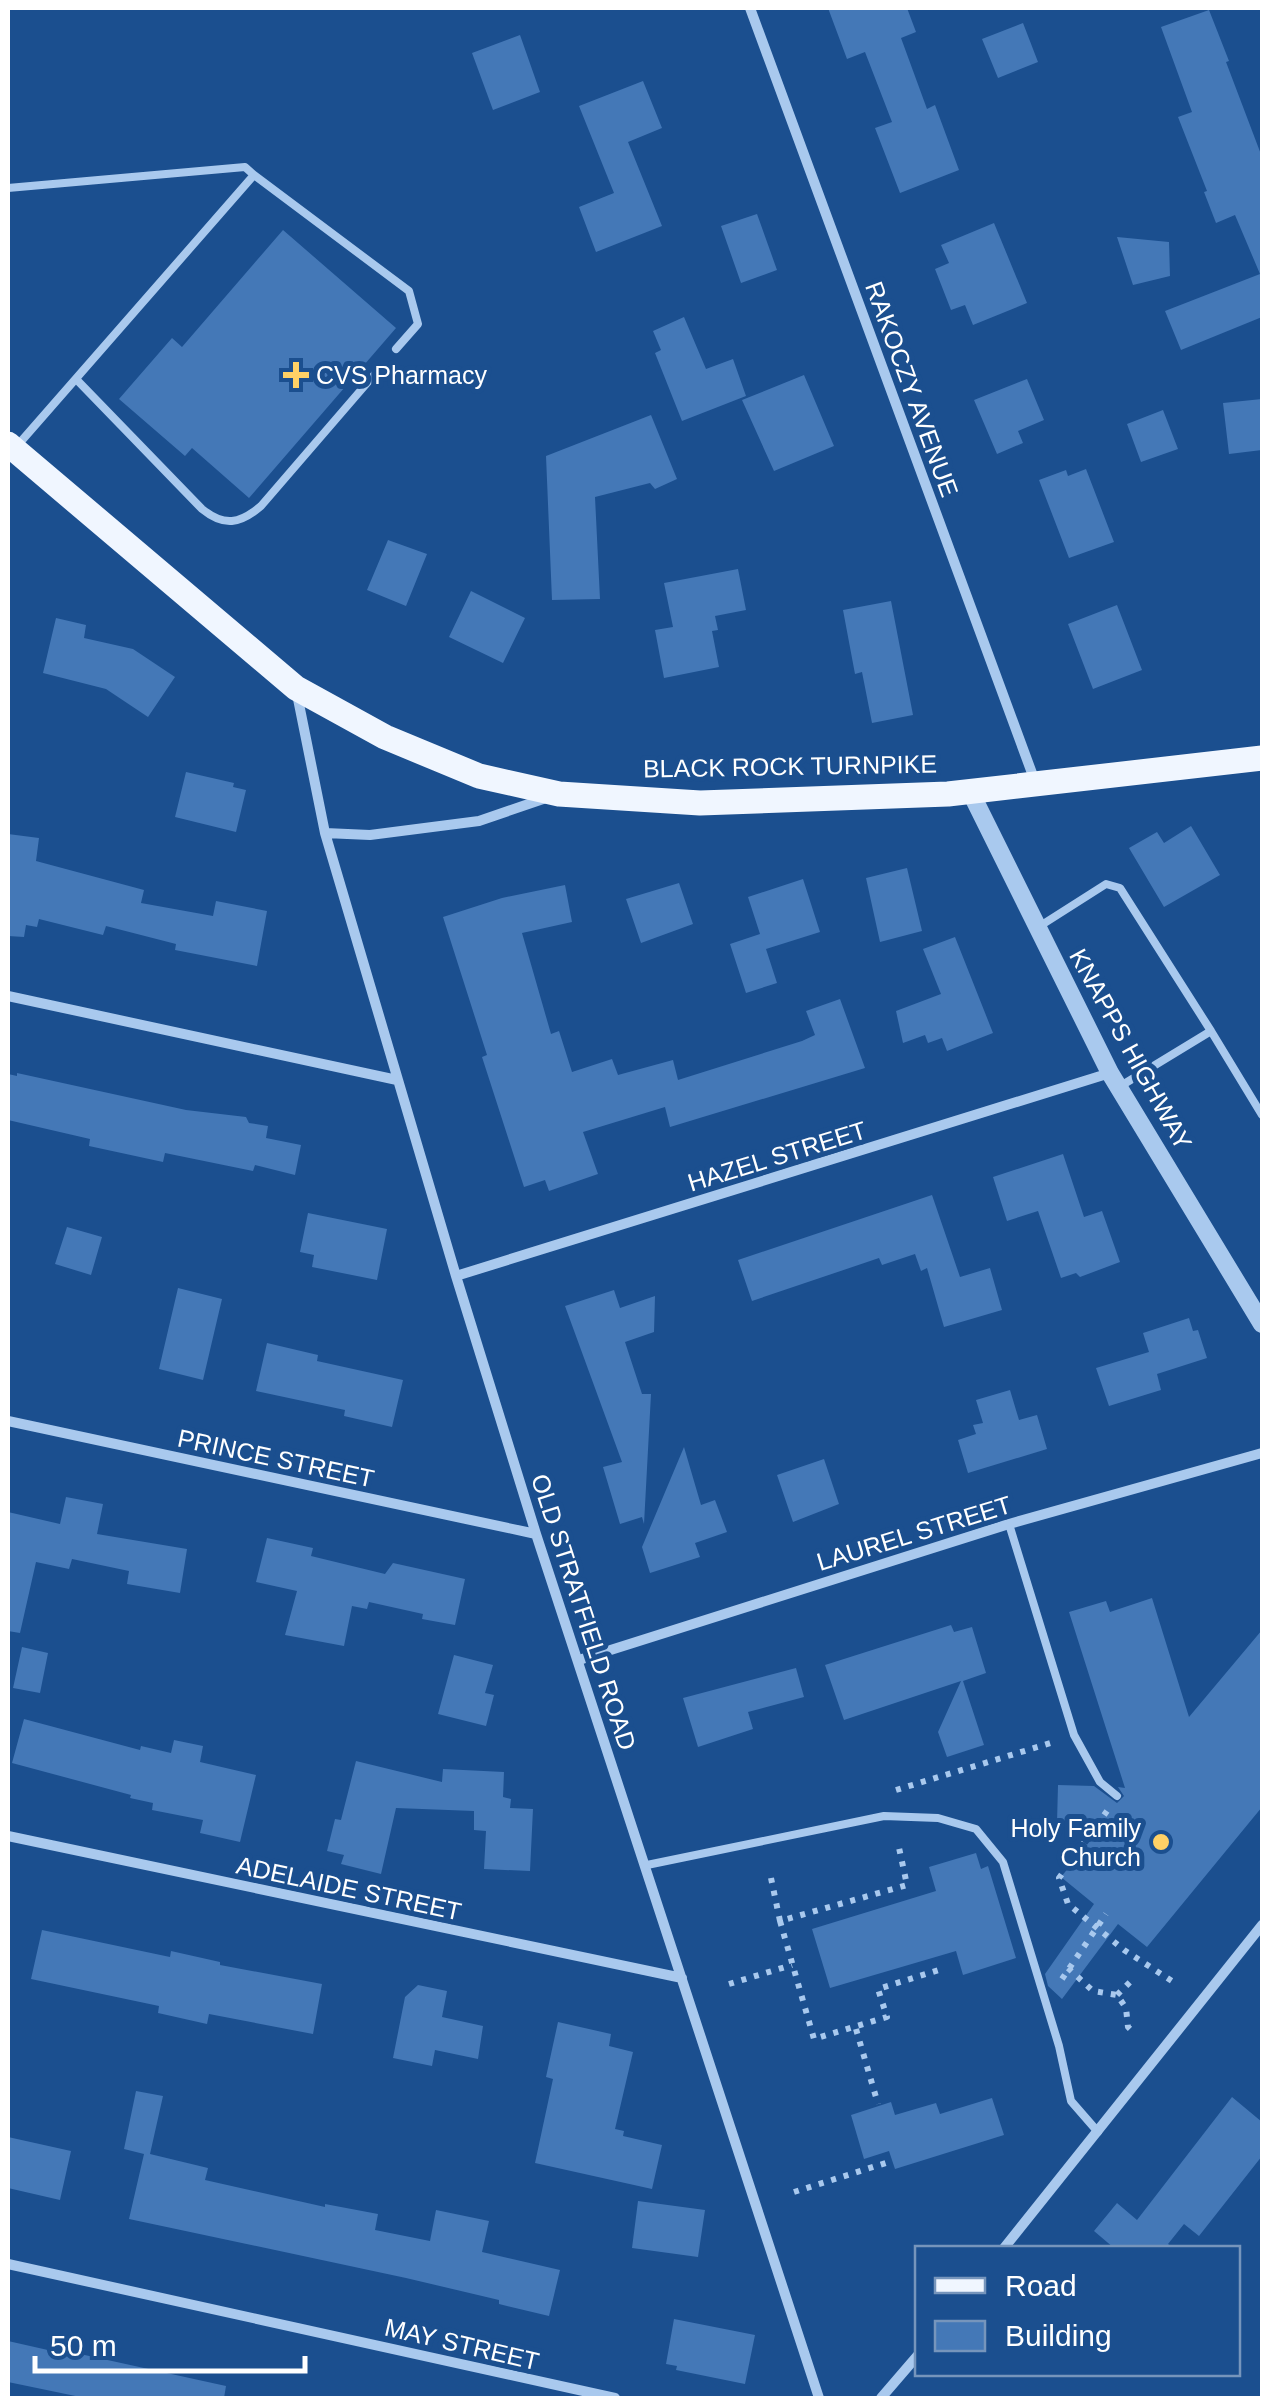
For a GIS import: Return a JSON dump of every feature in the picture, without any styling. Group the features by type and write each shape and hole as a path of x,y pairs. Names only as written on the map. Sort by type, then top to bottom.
{"main road":[{"name":"BLACK ROCK TURNPIKE","path":"11,446 296,688 385,737 479,776 558,794 700,803 899,798 1262,758"}],"street":[{"name":"RAKOCZY AVENUE","path":"750,8 1037,785"},
{"name":"OLD STRATFIELD ROAD","path":"296,688 325,833 456,1276 536,1534 819,2398"},
{"name":"KNAPPS HIGHWAY","path":"969,790 1115,1080 1262,1324"},
{"path":"325,833 370,835 480,821 558,794"},
{"path":"8,996 397,1080"},
{"name":"HAZEL STREET","path":"456,1276 1115,1080"},
{"name":"PRINCE STREET","path":"8,1421 536,1534"},
{"name":"LAUREL STREET","path":"579,1660 1009,1524 1262,1453"},
{"name":"ADELAIDE STREET","path":"8,1836 682,1978"},
{"path":"1006,2246 1262,1925"},
{"name":"MAY STREET","path":"8,2264 615,2398"},
{"path":"880,2398 915,2358"}],"lane":[{"path":"8,188 244,167 409,291 418,324 396,349"},
{"path":"11,446 76,379 254,175"},
{"path":"76,379 202,508 227,523 238,521 261,506 380,368"},
{"path":"1036,928 1106,884 1120,888 1262,1114"},
{"path":"1115,1080 1211,1031"},
{"path":"1009,1524 1074,1736 1100,1782 1117,1796"},
{"path":"646,1865 884,1816 938,1818 976,1829 1003,1862 1048,2008 1071,2100 1098,2132"}],"path":[{"path":"896,1790 1074,1736"},
{"path":"1117,1796 1060,1878 1068,1904 1172,1980"},
{"path":"780,1921 907,1885 898,1843"},
{"path":"771,1878 814,2039 887,2017 878,1989 942,1969"},
{"path":"1048,2008 1067,1968 1106,1914"},
{"path":"729,1984 792,1965"},
{"path":"1067,1968 1093,1990 1118,1996 1132,2030"},
{"path":"1118,1996 1131,1980"},
{"path":"856,2029 878,2104"},
{"path":"794,2192 892,2161"}],"building":[{"path":"828,8 907,8 916,32 901,38 927,109 935,105 959,170 900,193 875,128 892,122 865,52 847,59"},
{"path":"1209,10 1262,157 1262,317 1181,350 1165,311 1260,274 1235,215 1216,223 1178,117 1192,112 1161,27"},
{"path":"1023,23 1038,62 998,78 982,39"},
{"path":"520,35 540,92 493,110 472,53"},
{"path":"643,81 662,128 628,142 662,226 596,252 579,207 614,193 579,106"},
{"path":"757,214 777,270 741,283 721,226"},
{"path":"994,223 1027,303 973,325 965,305 951,310 935,269 949,263 941,245"},
{"name":"CVS Pharmacy","path":"283,230 396,328 249,498 192,448 185,456 119,399 172,338 182,347"},
{"path":"1117,237 1169,242 1170,276 1133,285"},
{"path":"684,317 706,369 733,359 746,396 682,421 655,353 661,350 653,331"},
{"path":"804,375 834,446 774,471 742,400"},
{"path":"1027,379 1044,420 1018,431 1023,443 997,454 974,400"},
{"path":"1262,399 1262,450 1229,454 1223,403"},
{"path":"1163,410 1178,449 1141,462 1127,424"},
{"path":"651,415 677,479 655,489 650,483 595,497 600,599 552,600 546,456"},
{"path":"1086,469 1114,542 1069,558 1039,480 1066,470 1068,476"},
{"path":"388,540 427,554 406,606 367,590"},
{"path":"738,569 746,610 715,616 718,630 712,631 719,667 664,678 655,630 673,627 664,583"},
{"path":"471,591 525,618 503,663 449,637"},
{"path":"891,601 913,715 872,723 862,672 855,674 843,610"},
{"path":"1117,605 1142,670 1093,689 1068,624"},
{"path":"56,618 86,625 84,638 133,649 175,677 148,717 106,689 43,673"},
{"path":"186,772 234,783 233,787 246,790 236,832 175,817"},
{"path":"1191,826 1220,875 1164,907 1129,848 1157,832 1164,843"},
{"path":"8,834 39,838 36,861 144,890 141,903 213,916 216,901 267,911 257,966 175,950 176,944 106,926 103,935 39,919 37,927 26,925 24,937 8,936"},
{"path":"907,868 922,931 880,942 866,878"},
{"path":"803,879 820,932 766,949 777,983 746,993 730,944 760,934 748,897"},
{"path":"679,883 693,924 641,943 626,899"},
{"path":"565,885 572,922 522,933 551,1034 559,1031 572,1072 612,1059 618,1075 673,1060 678,1080 815,1035 806,1011 840,999 865,1068 670,1127 665,1107 583,1132 598,1174 549,1191 545,1180 524,1187 443,917 502,898"},
{"path":"955,937 993,1033 947,1051 942,1038 928,1043 925,1035 903,1043 896,1011 941,994 923,949"},
{"path":"8,1074 186,1110 246,1117 249,1123 268,1126 266,1138 301,1145 295,1175 255,1165 253,1171 165,1153 163,1162 89,1146 90,1139 8,1120"},
{"path":"1063,1154 1084,1217 1102,1211 1120,1262 1080,1277 1076,1273 1061,1278 1038,1211 1007,1221 993,1177"},
{"path":"932,1195 960,1277 990,1268 1002,1310 944,1327 927,1268 921,1271 915,1254 882,1265 879,1258 752,1301 738,1260"},
{"path":"308,1213 387,1229 377,1280 312,1267 314,1255 300,1252"},
{"path":"67,1227 102,1237 91,1275 55,1264"},
{"path":"178,1288 222,1299 203,1380 159,1369"},
{"path":"614,1290 620,1308 655,1296 654,1332 625,1342 642,1394 651,1394 644,1524 642,1517 620,1524 603,1467 622,1462 565,1306"},
{"path":"1189,1318 1193,1331 1198,1330 1207,1358 1157,1374 1161,1390 1109,1406 1096,1368 1149,1352 1143,1333"},
{"path":"267,1343 318,1355 317,1361 403,1380 392,1427 344,1416 345,1410 256,1391"},
{"path":"1010,1390 1019,1420 1037,1415 1047,1449 968,1473 958,1440 976,1434 973,1425 983,1423 976,1400"},
{"path":"684,1447 701,1505 715,1500 727,1532 695,1543 700,1557 650,1573 642,1547"},
{"path":"824,1459 839,1504 793,1522 777,1475"},
{"path":"66,1497 103,1504 97,1534 187,1549 180,1593 127,1584 129,1571 72,1559 69,1569 36,1562 20,1633 8,1631 8,1512 60,1524"},
{"path":"267,1538 313,1548 311,1556 385,1574 393,1563 465,1579 455,1625 369,1602 367,1609 352,1606 344,1646 285,1635 297,1591 256,1582"},
{"path":"1152,1598 1189,1717 1262,1630 1262,1807 1147,1947 1118,1924 1062,1999 1048,1986 1045,1974 1094,1904 1061,1877 1103,1825 1057,1823 1058,1785 1094,1786 1117,1803 1124,1796 1118,1787 1125,1788 1069,1612 1106,1601 1110,1612"},
{"path":"951,1625 954,1632 972,1627 986,1673 963,1681 984,1745 947,1757 938,1732 961,1681 844,1720 825,1665"},
{"path":"22,1647 48,1653 40,1693 13,1688"},
{"path":"454,1655 493,1665 485,1693 494,1695 486,1726 438,1714"},
{"path":"796,1668 804,1697 748,1712 753,1729 698,1747 683,1698"},
{"path":"24,1719 140,1750 141,1746 171,1753 174,1740 203,1746 200,1762 256,1775 240,1842 200,1833 203,1820 152,1810 153,1803 130,1798 131,1795 12,1763"},
{"path":"356,1761 442,1782 443,1769 504,1772 503,1797 511,1799 510,1808 533,1809 530,1871 484,1869 486,1831 474,1830 474,1811 396,1808 381,1874 341,1864 344,1855 327,1851 335,1819 341,1820"},
{"path":"976,1853 981,1869 988,1866 1016,1958 963,1975 956,1951 830,1988 812,1929 936,1891 929,1867"},
{"path":"42,1930 170,1957 171,1951 220,1965 322,1984 313,2034 209,2014 207,2024 158,2013 159,2006 31,1979"},
{"path":"418,1985 447,1991 442,2017 483,2026 478,2059 435,2050 432,2066 393,2058 405,1997"},
{"path":"558,2022 611,2034 609,2046 633,2052 615,2129 624,2131 623,2136 662,2145 652,2189 535,2163 553,2079 546,2077"},
{"path":"136,2091 163,2096 150,2154 208,2168 205,2180 325,2207 378,2214 375,2230 430,2241 436,2210 489,2221 482,2252 560,2270 549,2316 406,2278 129,2219 144,2154 124,2149"},
{"path":"1232,2097 1262,2122 1262,2156 1199,2236 1184,2224 1168,2244 1170,2246 1112,2246 1094,2231 1117,2203 1137,2220"},
{"path":"992,2098 1004,2135 895,2169 889,2151 864,2159 851,2115 891,2102 895,2115 936,2103 940,2114"},
{"path":"8,2137 71,2151 60,2200 8,2188"},
{"path":"638,2201 705,2210 698,2257 632,2248"},
{"path":"674,2319 755,2335 745,2384 676,2370 677,2366 666,2364"},
{"path":"8,2341 226,2386 224,2398 85,2398 8,2382"}],"place":[{"name":"CVS Pharmacy","path":"296,375"},
{"name":"Holy Family Church","path":"1161,1842"}]}
